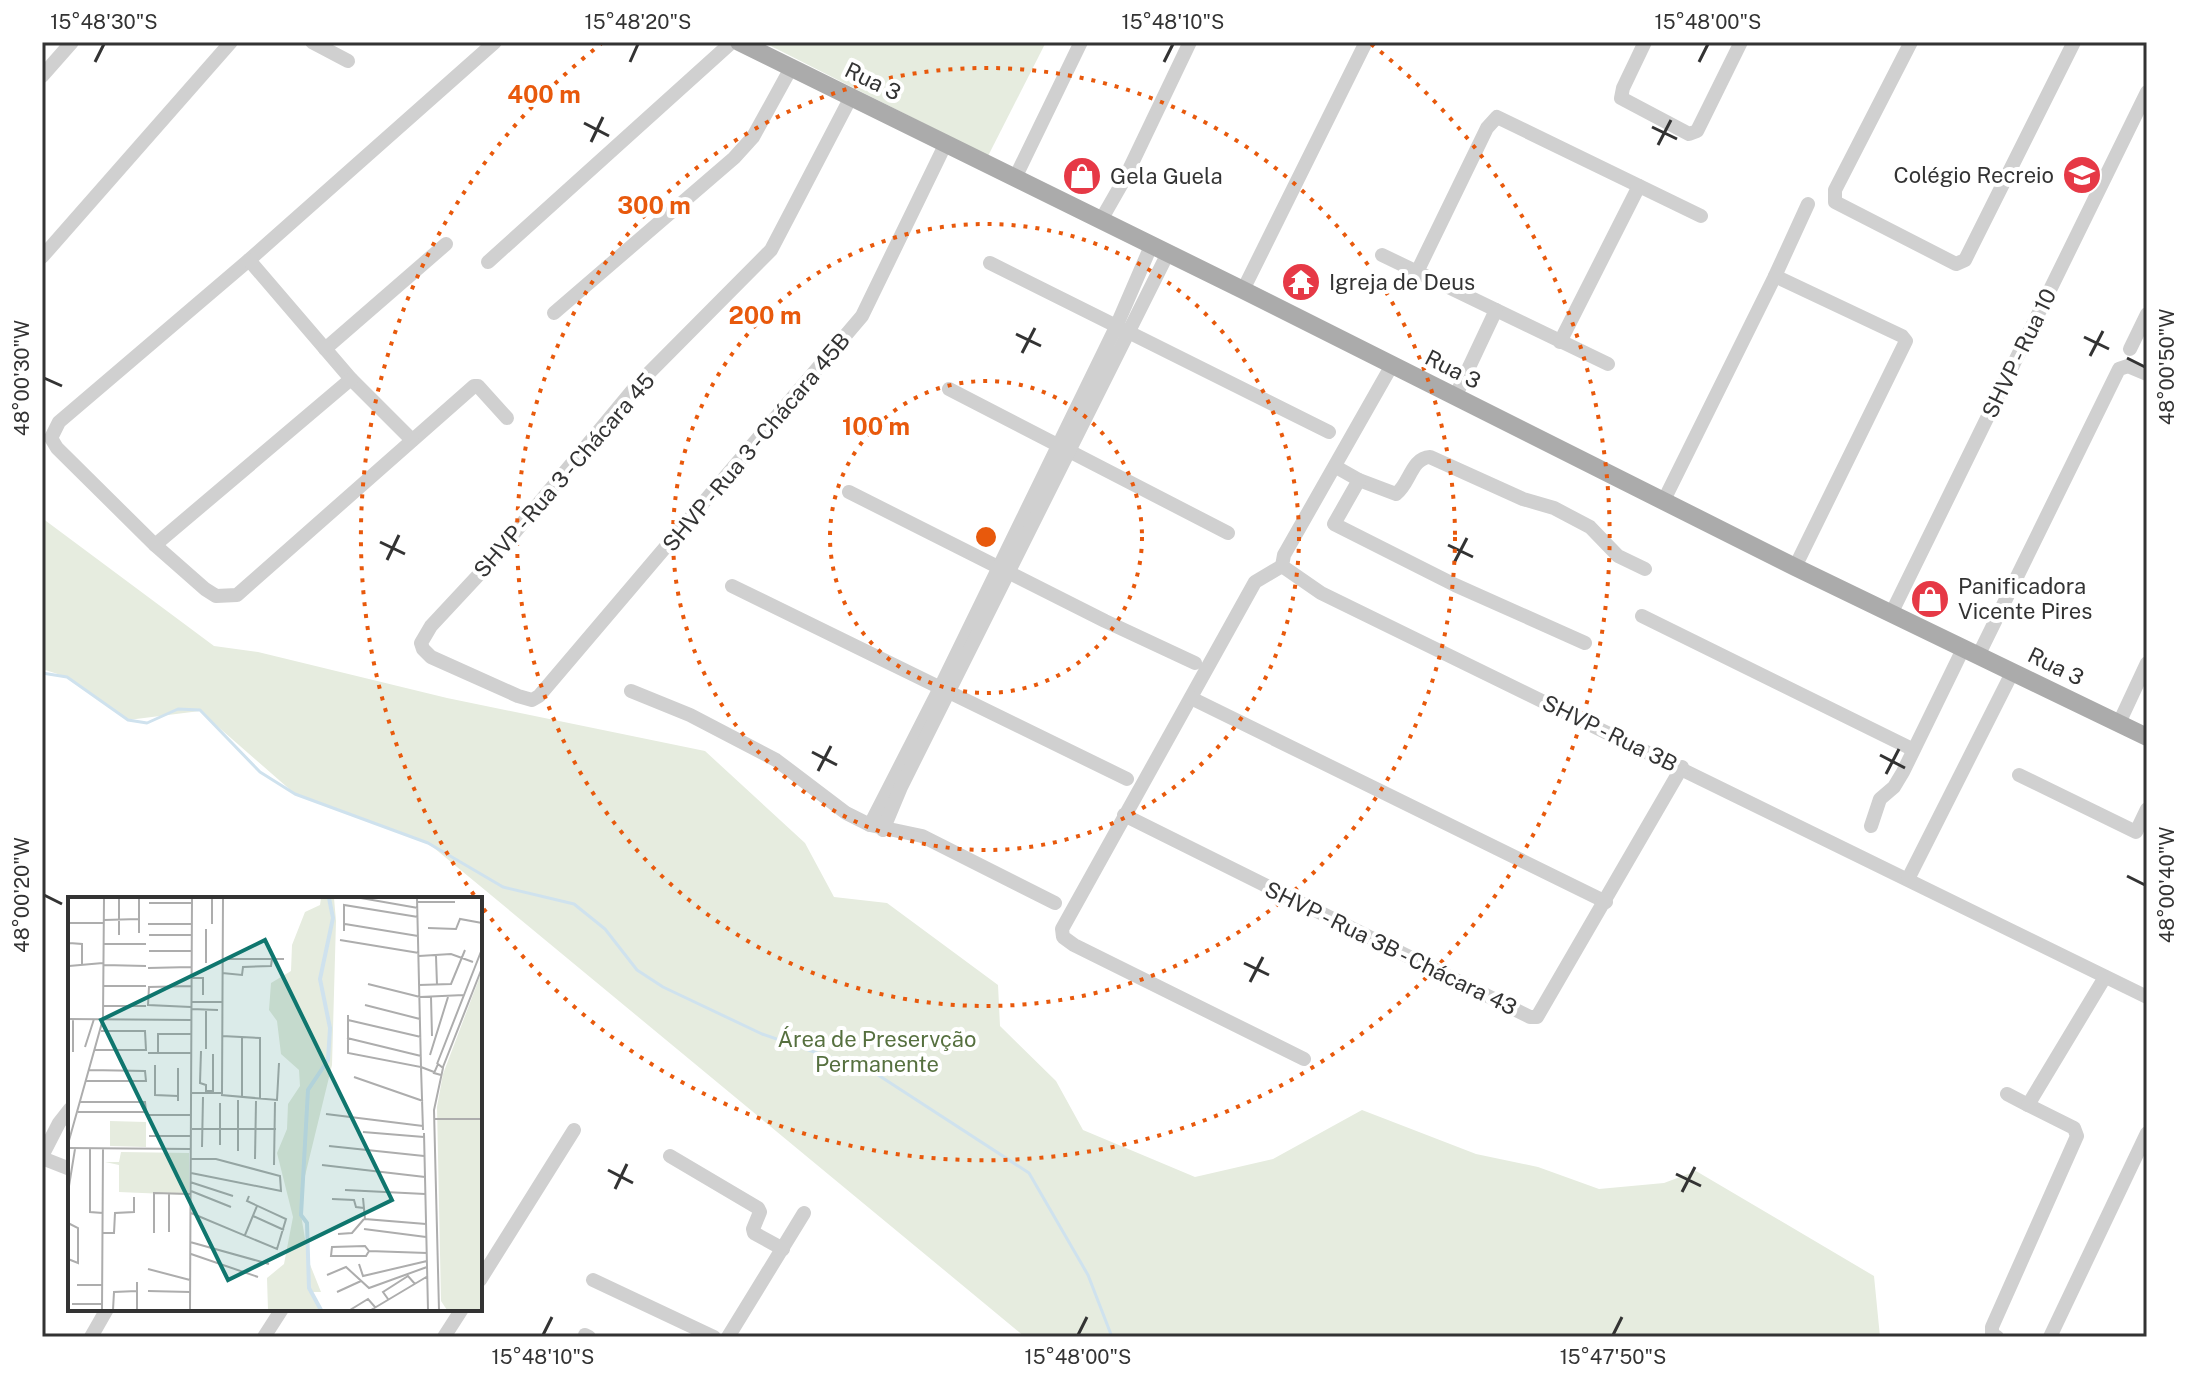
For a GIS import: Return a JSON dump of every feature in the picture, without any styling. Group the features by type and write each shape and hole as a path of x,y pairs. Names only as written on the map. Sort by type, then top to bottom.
{"main road":[{"name":"Rua 3","path":"739,42 1795,567 2147,737"}],"street":[{"path":"42,76 72,42"},
{"path":"42,257 231,42"},
{"path":"312,42 348,61"},
{"path":"495,42 249,260 59,422 51,438 57,448 155,545 216,596 237,595 474,386 478,386 507,418"},
{"path":"488,262 732,42"},
{"path":"1015,178 1081,42"},
{"path":"1101,220 1125,178 1190,42"},
{"path":"1243,290 1366,42"},
{"path":"1645,42 1621,98 1689,134 1697,131 1741,42"},
{"path":"1911,42 1835,190 1835,202 1956,264 1965,260 2074,42"},
{"path":"554,313 734,158 753,137 791,68"},
{"name":"SHVP - Rua 10","path":"1891,614 2147,92"},
{"name":"SHVP - Rua 3 - Chácara 45","path":"518,696 431,657 423,649 421,643 424,636 486,567 637,385 771,250 851,97"},
{"path":"1417,272 1487,128 1497,117 1701,216"},
{"name":"SHVP - Rua 3 - Chácara 45B","path":"518,696 532,700 539,696 852,329 867,308 946,143"},
{"path":"1560,342 1639,186"},
{"path":"1664,500 1808,204"},
{"path":"325,349 446,244"},
{"path":"876,828 1159,250"},
{"path":"1382,255 1608,364"},
{"path":"249,260 351,379 412,440"},
{"path":"990,263 1329,432"},
{"path":"1775,276 1902,336 1906,341 1795,567"},
{"path":"1455,397 1496,310"},
{"path":"2130,349 2147,314"},
{"path":"1304,1059 1074,945 1063,937 1064,923 1255,582 1282,566 1291,542 1392,365"},
{"path":"1871,826 1880,799 1897,783 1912,749 1971,651 2119,369 2128,366 2147,374"},
{"path":"155,545 351,379"},
{"path":"949,389 1228,533"},
{"path":"1336,467 1359,480 1399,493 1418,461 1430,457 1523,499 1566,514 1590,527 1618,556 1645,569"},
{"path":"1334,524 1359,480"},
{"path":"849,492 1195,663"},
{"path":"1310,511 1455,585 1585,643"},
{"name":"SHVP - Rua 3B","path":"1282,566 1321,593 2147,997"},
{"path":"732,586 1127,779"},
{"path":"1642,616 1912,749"},
{"path":"2119,723 2147,663"},
{"path":"1908,879 2013,671"},
{"path":"631,691 690,715 776,760 846,813 876,828 922,836 1055,903"},
{"path":"1191,698 1606,902"},
{"name":"SHVP - Rua 3B - Chácara 43","path":"1124,815 1530,1017 1541,1015 1682,767"},
{"path":"2019,775 2141,835 2147,809"},
{"path":"2028,1105 2105,977"},
{"path":"1997,1337 1992,1334 1992,1327 2077,1136 2074,1128 2007,1094"},
{"path":"68,1112 42,1157 68,1168"},
{"path":"482,1277 574,1130"},
{"path":"2050,1337 2147,1133"},
{"path":"670,1156 758,1208 760,1212 754,1233 783,1249"},
{"path":"728,1337 804,1213"},
{"path":"593,1280 714,1337"},
{"path":"91,1337 106,1311"},
{"path":"264,1337 281,1311"},
{"path":"444,1337 461,1311"}],"green space":[{"path":"763,42 1046,42 988,156"},
{"name":"Área de Preservção Permanente","path":"42,518 214,646 258,652 447,698 705,751 805,843 834,897 887,903 998,985 1000,1026 1056,1081 1083,1130 1195,1177 1273,1159 1362,1110 1476,1154 1538,1167 1599,1189 1664,1183 1696,1171 1874,1276 1880,1337 1025,1337 428,843 295,794 200,711 128,720 67,677 42,669"}],"waterway":[{"path":"42,673 67,677 128,720 147,723 178,709 200,710 260,772 295,794 428,843 503,887 574,904 605,929 637,970 663,987 762,1034 875,1073 1029,1173 1088,1275 1112,1337"}],"place":[{"name":"Colégio Recreio","path":"2082,175"},
{"name":"Gela Guela","path":"1082,176"},
{"name":"Igreja de Deus","path":"1301,282"},
{"name":"Panificadora Vicente Pires","path":"1930,599"}]}
